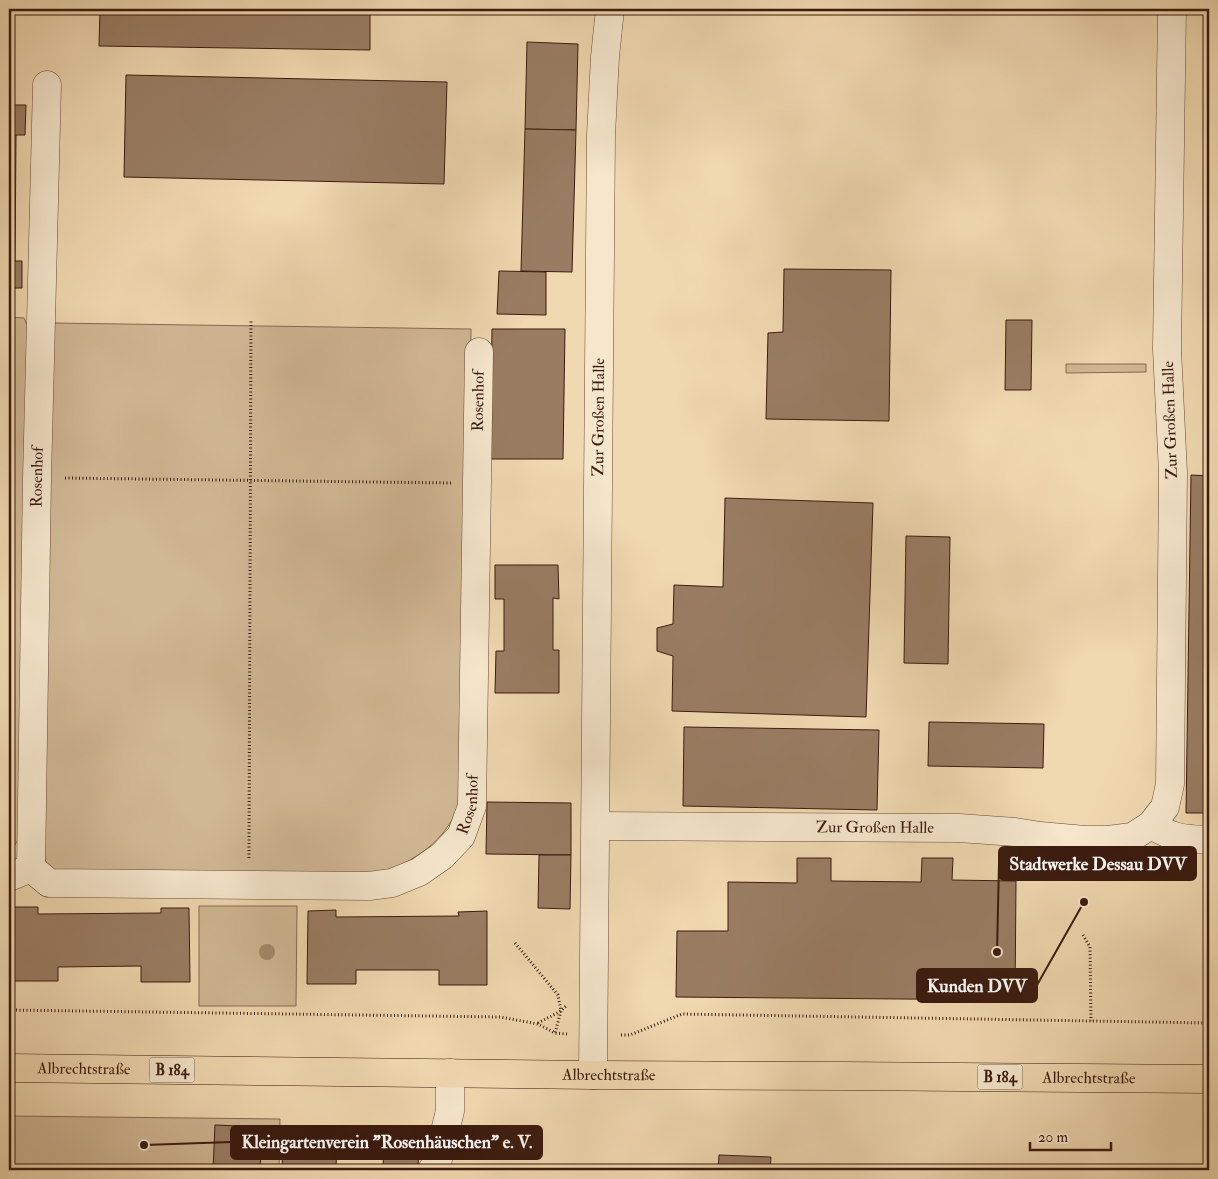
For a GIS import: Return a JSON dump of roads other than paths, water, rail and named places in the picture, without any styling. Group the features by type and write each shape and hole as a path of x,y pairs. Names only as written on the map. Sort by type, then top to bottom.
{"main road":[{"name":"Albrechtstraße","path":"9,1068 593,1075 1209,1079"}],"street":[{"name":"Zur Großen Halle","path":"593,1075 601,135 605,56 610,9"},
{"name":"Zur Großen Halle","path":"596,826 958,828 1084,840 1108,840 1132,836 1151,825 1165,807 1170,784 1173,473 1167,349 1172,9"},
{"name":"Rosenhof","path":"48,85 37,478 20,873 49,883 369,886 392,883 420,872 442,856 461,836 472,806 479,352"},
{"path":"1151,825 1167,834 1183,839 1209,840"},
{"path":"432,1170 437,1163 450,1111 450,1073"}],"place":[{"name":"Kunden DVV","path":"1084,902"},
{"name":"Stadtwerke Dessau DVV","path":"997,952"},
{"name":"Kleingartenverein \"Rosenhäuschen\" e. V.","path":"144,1145"}]}
